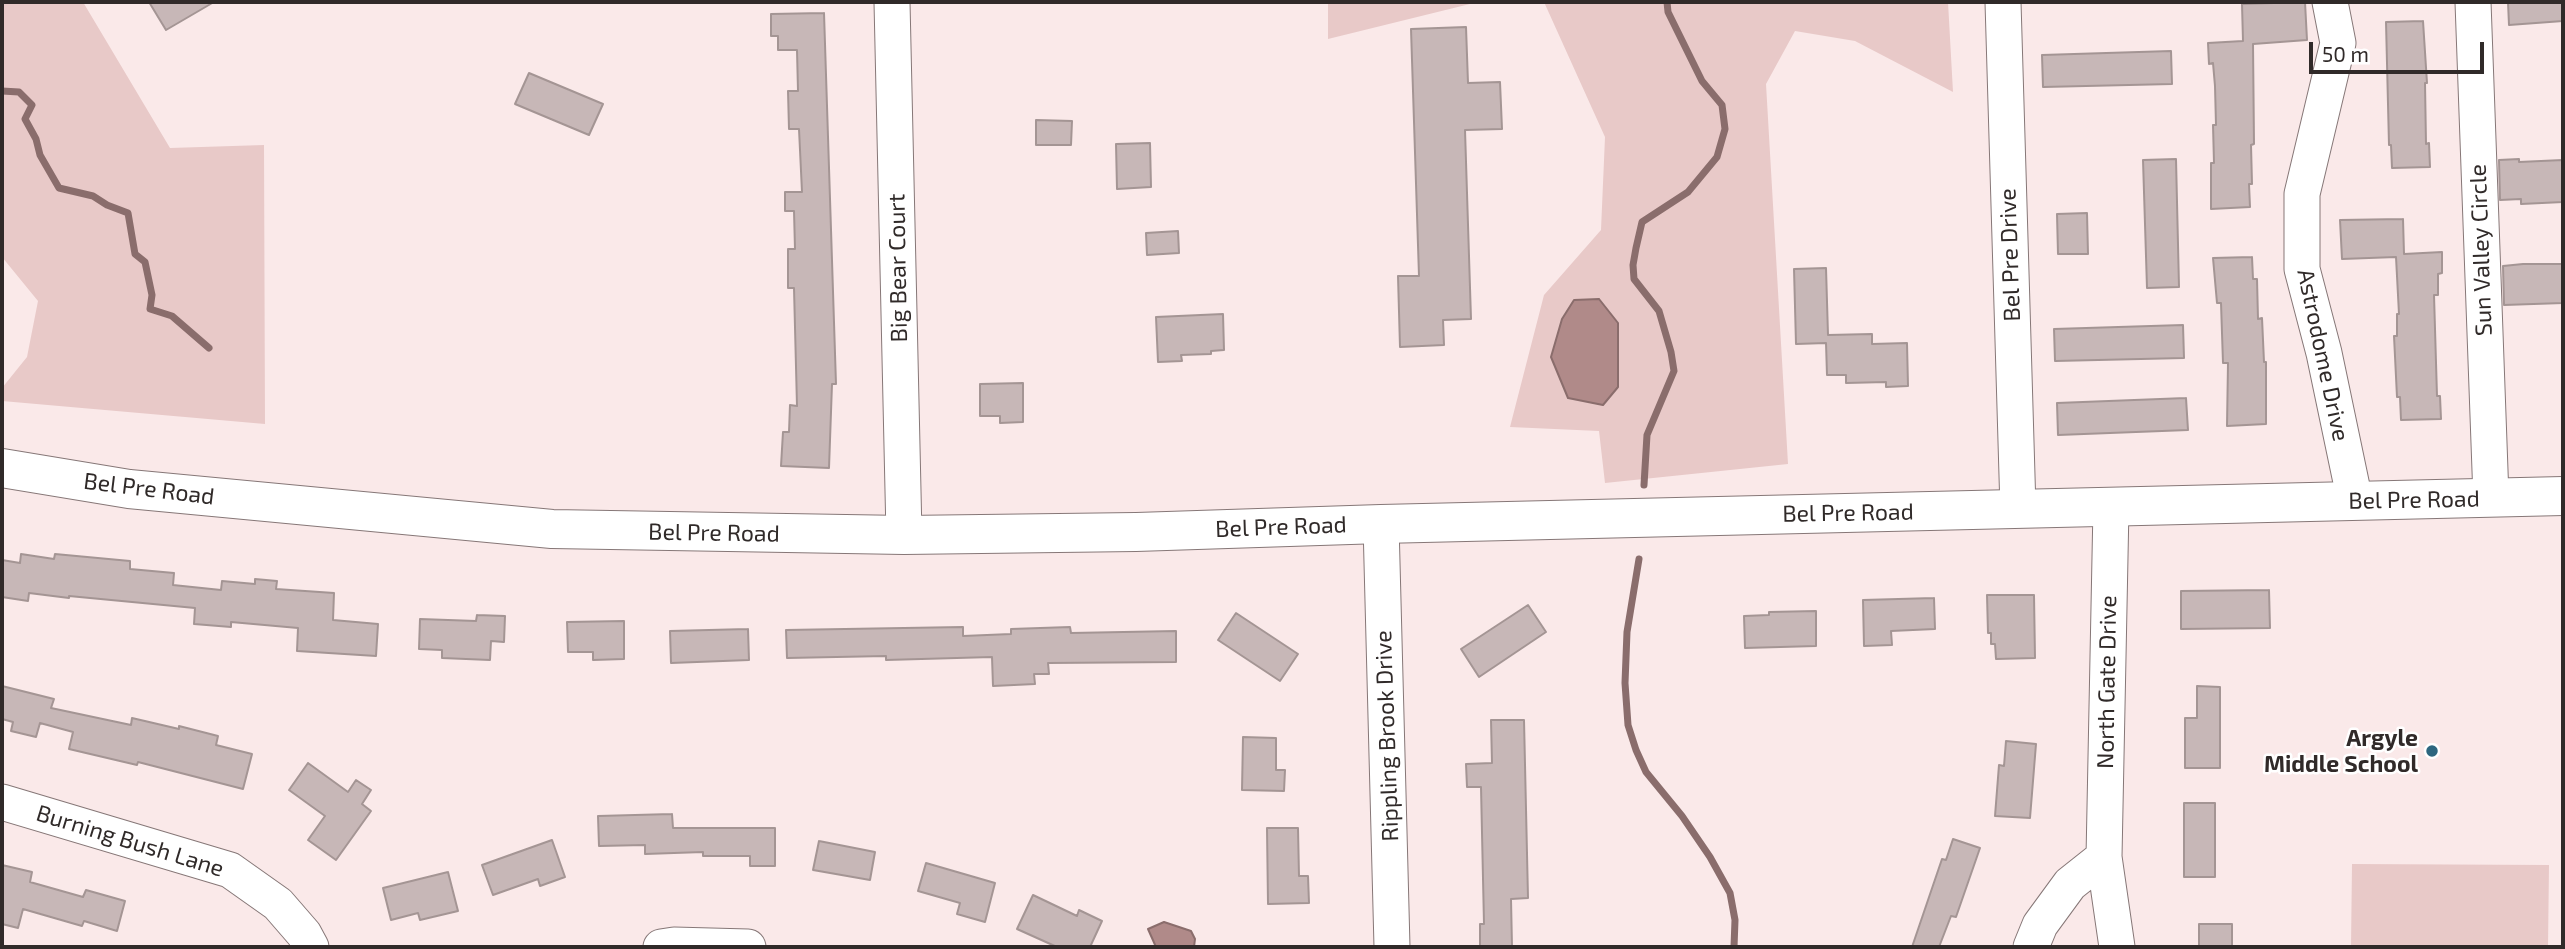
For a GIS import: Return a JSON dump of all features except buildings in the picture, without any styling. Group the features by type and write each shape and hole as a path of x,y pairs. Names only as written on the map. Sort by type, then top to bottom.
{"main road":[{"name":"Bel Pre Road","path":"2,468 129,489 552,529 904,535 1136,532 2563,496"}],"street":[{"name":"Big Bear Court","path":"892,2 904,535"},
{"name":"Bel Pre Drive","path":"2003,2 2018,509"},
{"name":"Astrodome Drive","path":"2330,2 2338,43 2302,194 2302,269 2325,353 2355,501"},
{"name":"Sun Valley Circle","path":"2473,2 2491,498"},
{"name":"North Gate Drive","path":"2111,507 2104,857 2117,947"},
{"name":"Rippling Brook Drive","path":"1381,524 1392,947"},
{"name":"Burning Bush Lane","path":"2,802 230,870 278,904 304,934 311,947"},
{"path":"2031,947 2040,925 2070,884 2104,857"},
{"path":"661,947 748,947"}],"shaded area":[{"path":"2,2 83,2 170,148 264,145 265,424 2,401 2,388 27,357 38,301 2,257"},
{"path":"1328,2 1478,2 1328,39"},
{"path":"1544,2 1948,2 1953,92 1855,41 1795,31 1766,84 1788,464 1605,483 1599,431 1510,427 1544,295 1601,230 1605,137"},
{"path":"1599,299 1618,323 1618,387 1603,405 1568,398 1551,357 1562,319 1574,300"},
{"path":"2352,864 2549,865 2548,947 2351,947"},
{"path":"1164,922 1191,931 1195,939 1194,947 1156,947 1148,929"}],"waterway":[{"path":"1644,485 1647,435 1674,371 1659,311 1634,279 1636,248 1642,222 1688,192 1717,157 1725,129 1722,105 1702,81 1668,12 1667,2"},
{"path":"2,91 19,92 32,105 25,119 36,139 40,155 59,188 93,196 128,213 135,254 145,262 152,295 150,309 172,316 209,348"},
{"path":"1639,559 1627,632 1625,683 1628,725 1646,772 1682,816 1730,893 1735,920 1734,947"}],"place":[{"name":"Argyle Middle School","path":"2432,751"}]}
